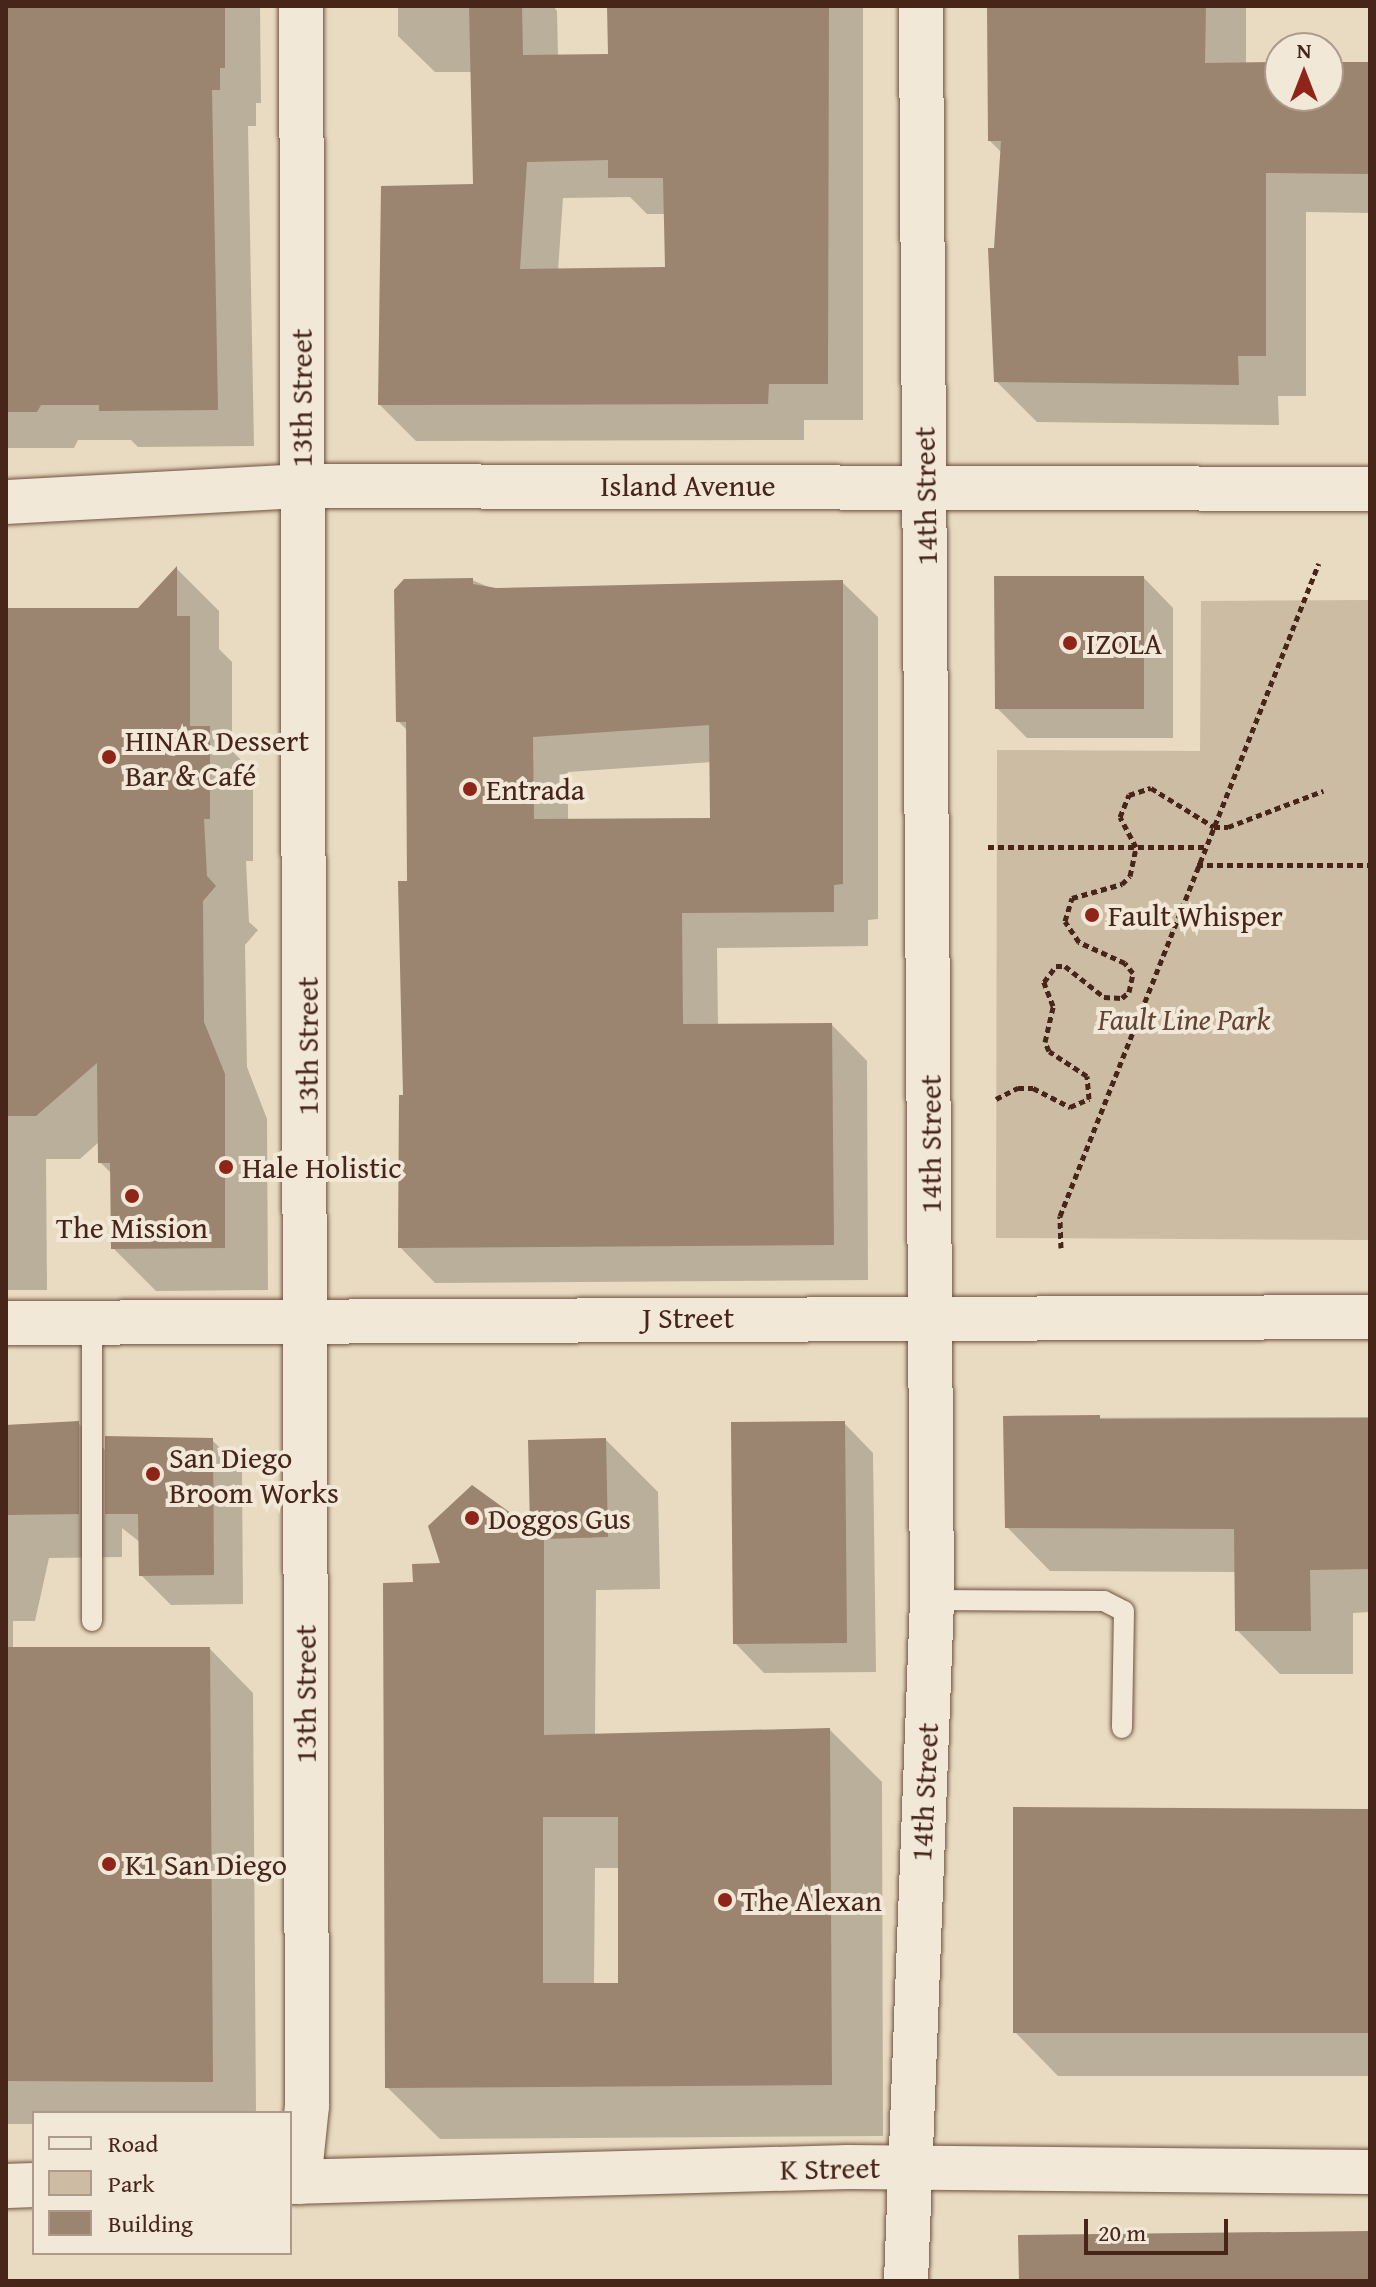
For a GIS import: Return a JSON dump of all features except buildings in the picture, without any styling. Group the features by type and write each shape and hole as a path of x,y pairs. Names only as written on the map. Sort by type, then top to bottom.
{"main road":[{"name":"13th Street","path":"294,2182 307,2106 303,1320 307,741 301,486 301,6"},
{"name":"14th Street","path":"906,2281 907,2167 932,1600 921,6"},
{"name":"Island Avenue","path":"6,502 301,486 925,484 1370,489"},
{"name":"J Street","path":"6,1323 930,1315 1370,1317"},
{"name":"K Street","path":"294,2182 907,2167 1370,2172"},
{"path":"6,2186 32,2185"}],"lane":[{"path":"92,1322 92,1621"},
{"path":"932,1600 1104,1601 1124,1611 1122,1728"}],"path":[{"path":"1061,1248 1060,1216 1319,563"},
{"path":"996,1099 1018,1088 1033,1088 1070,1107 1089,1099 1087,1076 1049,1051 1045,1042 1053,1006 1044,982 1056,966 1065,966 1104,997 1122,998 1129,992 1133,973 1125,963 1079,942 1065,921 1072,898 1122,884 1130,876 1136,847 1120,817 1121,804 1138,789 1165,794 1214,827 1262,818 1323,791"},
{"path":"988,847 1205,847"},
{"path":"1197,865 1370,865"}],"green space":[{"name":"Fault Line Park","path":"1370,600 1370,1240 996,1238 997,750 1200,751 1201,601"}],"place":[{"name":"IZOLA","path":"1070,643"},
{"name":"HINAR Dessert Bar & Café","path":"109,757"},
{"name":"Entrada","path":"470,789"},
{"name":"Fault Whisper","path":"1092,915"},
{"name":"Hale Holistic","path":"226,1167"},
{"name":"The Mission","path":"132,1196"},
{"name":"San Diego Broom Works","path":"153,1474"},
{"name":"Doggos Gus","path":"472,1518"},
{"name":"K1 San Diego","path":"109,1864"},
{"name":"The Alexan","path":"725,1900"}]}
